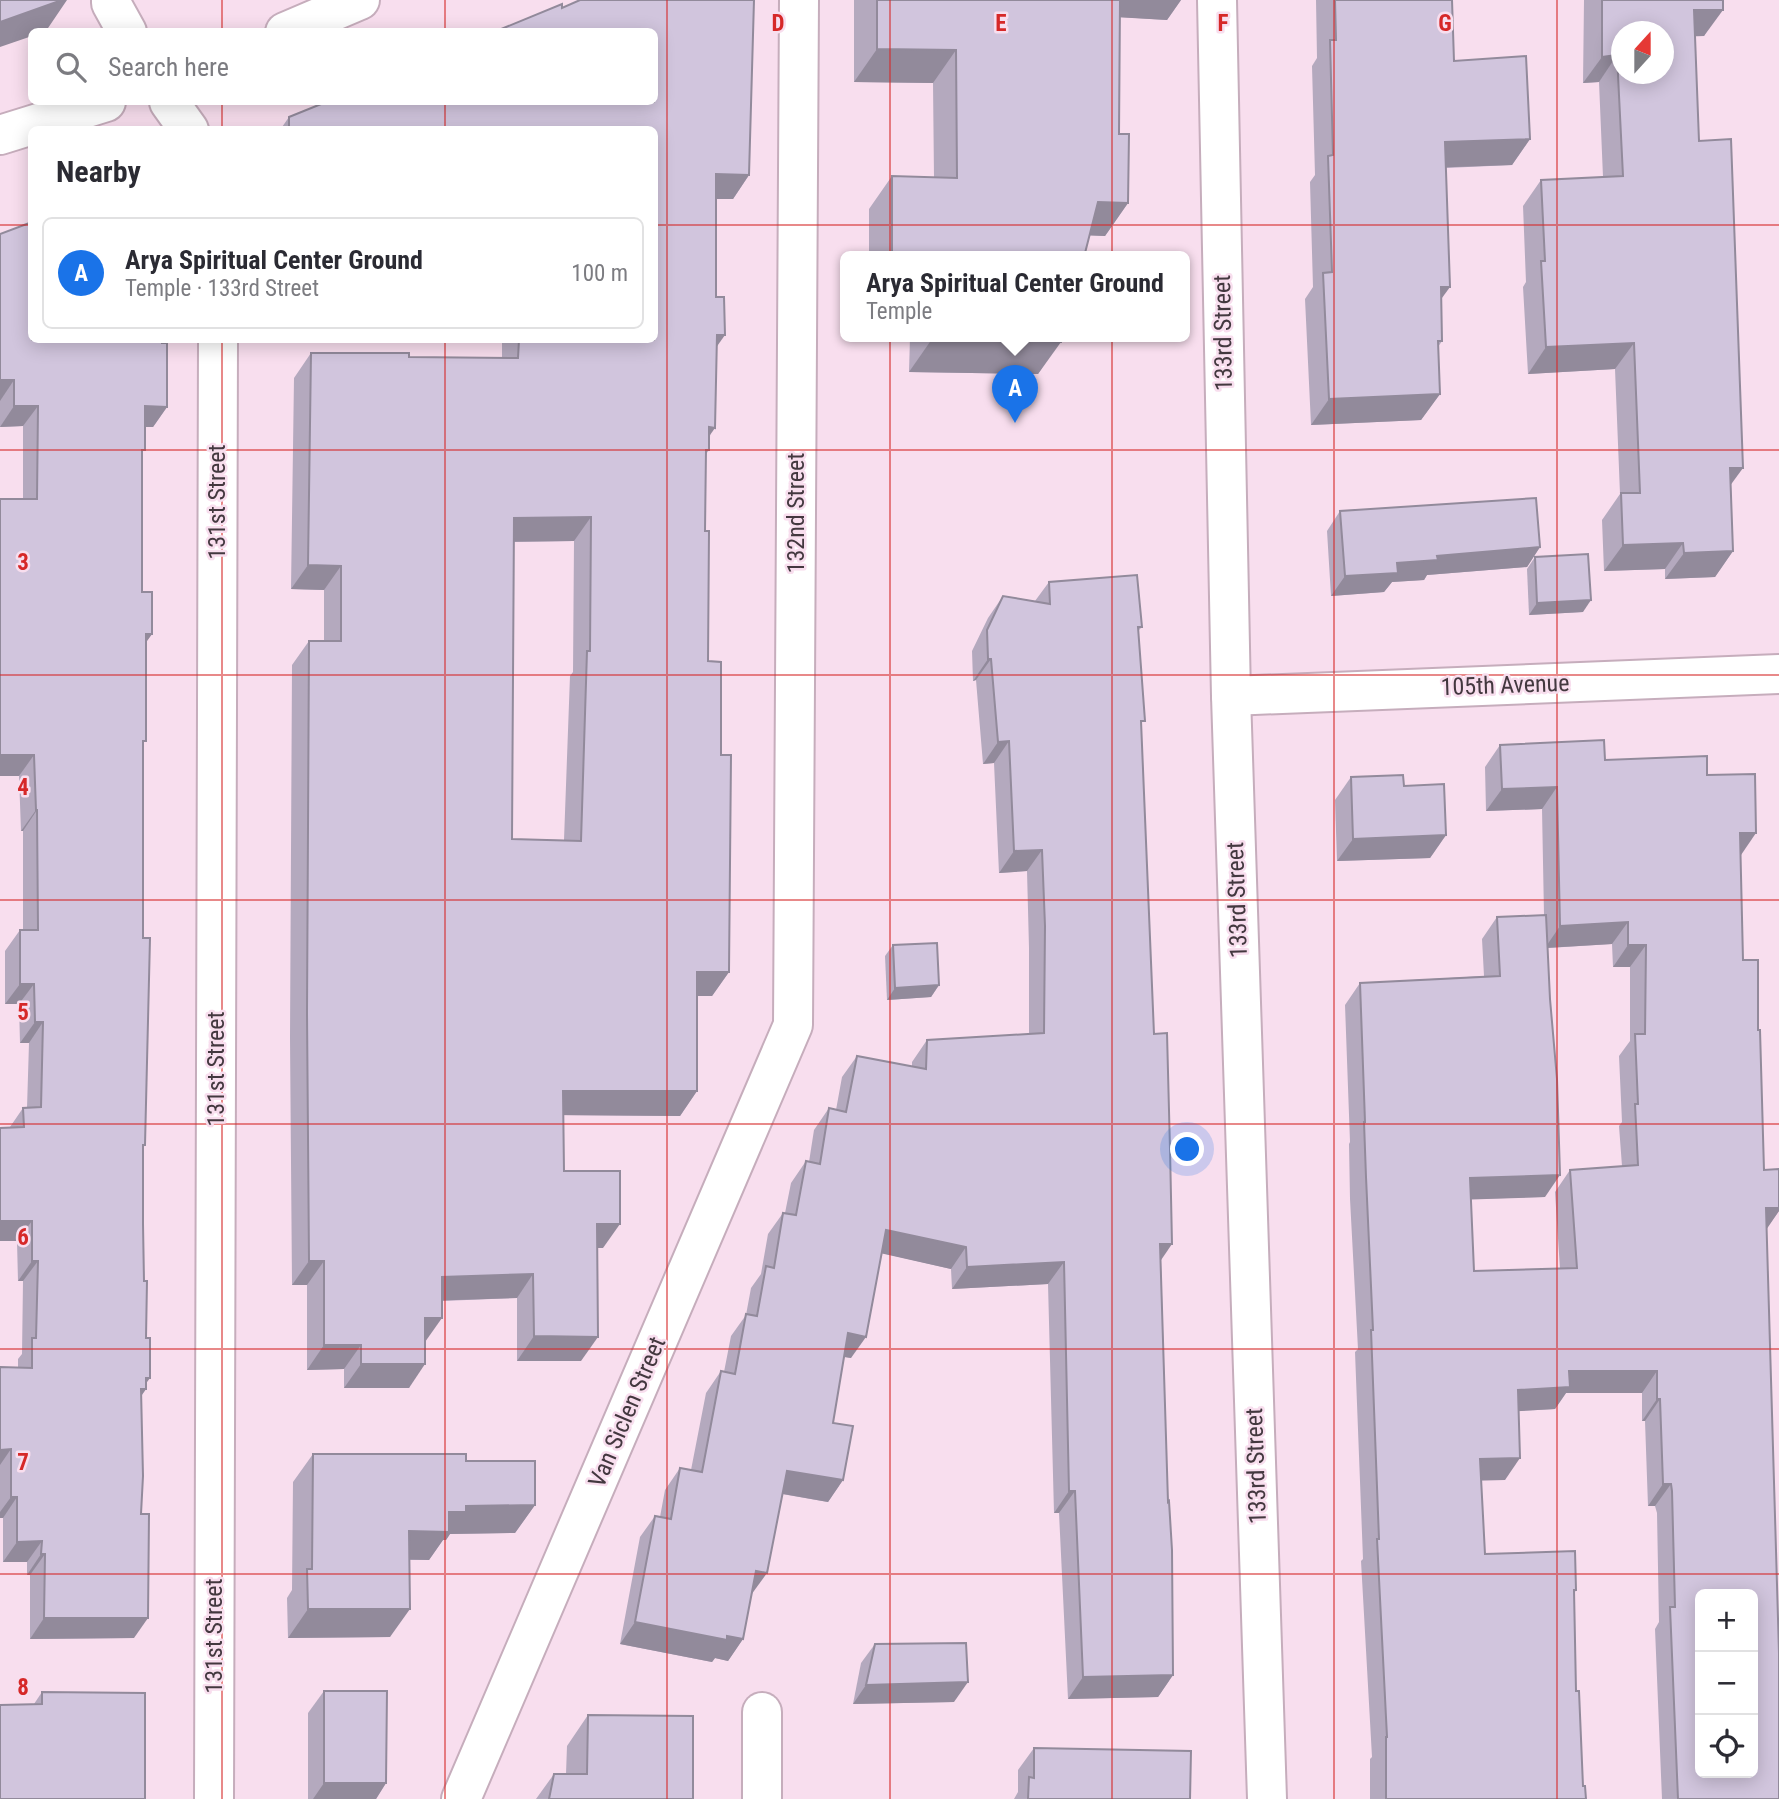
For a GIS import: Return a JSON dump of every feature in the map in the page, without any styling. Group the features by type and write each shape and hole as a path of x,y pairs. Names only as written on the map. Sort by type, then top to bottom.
{"street":[{"path":"111,0 125,28"},
{"path":"294,28 360,0"},
{"name":"132nd Street","path":"793,1025 799,0"},
{"name":"133rd Street","path":"1217,0 1231,696 1267,1799"},
{"path":"29,126 96,105"},
{"path":"171,105 186,126"},
{"path":"0,135 28,126"},
{"name":"131st Street","path":"214,1799 218,343"},
{"name":"105th Avenue","path":"1231,696 1779,674"},
{"name":"Van Siclen Street","path":"461,1799 793,1025"},
{"path":"762,1712 762,1799"}],"building":[{"path":"0,0 62,0 0,22"},
{"path":"580,0 754,0 749,175 716,174 716,297 724,297 725,335 717,335 715,428 709,427 709,450 706,450 705,531 709,531 708,661 721,662 721,755 731,755 729,972 697,972 697,1091 563,1091 564,1171 620,1171 620,1224 597,1224 598,1337 534,1336 533,1274 442,1277 442,1318 425,1318 425,1364 361,1364 361,1345 324,1345 324,1261 309,1261 309,641 341,641 341,566 308,565 311,353 409,353 409,357 518,358 519,343 658,343 658,126 289,126 289,117 319,105 658,105 658,28 504,28 562,4 562,8","holes":["591,517 590,651 587,651 581,841 512,839 514,518"]},
{"path":"877,0 1120,0 1119,134 1129,134 1128,203 1098,202 1086,251 892,251 892,176 957,178 956,50 877,49"},
{"path":"1335,0 1452,0 1454,61 1526,56 1530,139 1445,142 1450,287 1441,287 1442,341 1438,341 1440,394 1329,399 1323,273 1332,272 1328,156 1333,155 1330,40 1336,40"},
{"path":"1602,0 1723,0 1723,10 1694,10 1699,141 1731,139 1743,468 1730,468 1733,551 1684,553 1683,543 1623,545 1621,493 1640,493 1634,343 1546,347 1541,261 1545,261 1541,180 1623,176 1618,84 1674,84 1674,21 1611,21 1611,56 1602,57"},
{"path":"28,224 28,343 167,343 167,407 145,406 145,450 142,450 142,592 152,592 152,634 146,634 146,741 143,741 143,938 150,938 143,1224 144,1281 147,1281 146,1338 150,1338 150,1378 146,1378 146,1389 141,1389 141,1514 149,1514 148,1618 44,1618 45,1554 41,1554 42,1541 17,1542 17,1497 11,1497 11,1449 0,1450 0,1367 32,1368 32,1338 36,1338 38,1261 32,1261 32,1221 0,1221 0,1128 24,1127 23,1108 41,1107 43,1022 35,1022 34,984 20,984 20,930 38,930 34,755 0,755 0,499 37,499 38,406 14,406 14,380 0,380 0,234"},
{"path":"1536,498 1540,547 1437,556 1438,560 1397,563 1398,573 1345,576 1340,511"},
{"path":"1588,554 1591,600 1537,603 1535,557"},
{"path":"1137,575 1142,627 1138,627 1145,721 1141,721 1154,1034 1167,1033 1172,1244 1160,1244 1168,1502 1172,1550 1173,1675 1083,1677 1075,1491 1069,1491 1064,1262 967,1267 966,1247 886,1230 866,1337 848,1333 833,1423 853,1426 843,1480 787,1471 767,1573 756,1571 743,1639 727,1636 727,1640 635,1622 655,1516 671,1519 680,1468 702,1472 721,1371 735,1374 746,1314 757,1316 766,1266 774,1268 783,1213 796,1215 806,1161 820,1164 829,1108 846,1112 857,1056 926,1069 927,1040 1044,1033 1045,926 1042,850 1014,851 1009,741 998,742 987,630 1003,596 1050,604 1049,582"},
{"path":"1604,740 1605,760 1707,756 1707,775 1755,774 1756,833 1740,833 1743,960 1758,960 1764,1170 1779,1169 1779,1208 1766,1208 1779,1653 1779,1799 1678,1799 1670,1607 1675,1607 1672,1491 1671,1484 1663,1484 1657,1371 1569,1371 1570,1387 1518,1390 1520,1458 1480,1459 1485,1554 1575,1551 1576,1691 1579,1691 1583,1786 1586,1799 1386,1799 1387,1737 1377,1539 1373,1330 1360,983 1500,976 1497,917 1546,915 1557,1079 1560,1175 1470,1178 1474,1271 1577,1268 1570,1170 1638,1165 1635,1034 1645,1034 1646,945 1628,945 1628,922 1560,926 1557,787 1502,789 1500,745"},
{"path":"1403,775 1404,786 1444,784 1446,835 1353,839 1351,777"},
{"path":"937,943 939,985 895,988 893,945"},
{"path":"313,1454 466,1454 466,1461 535,1461 535,1505 466,1506 466,1512 449,1512 449,1532 409,1531 410,1609 308,1609 307,1569 312,1569"},
{"path":"966,1643 968,1682 866,1685 875,1644"},
{"path":"324,1691 387,1691 386,1783 324,1783"},
{"path":"42,1692 145,1693 145,1799 0,1799 0,1705 42,1704"},
{"path":"588,1715 693,1716 693,1799 549,1799 554,1774 587,1774"},
{"path":"1034,1748 1191,1751 1190,1799 1028,1799 1029,1777 1034,1778"}],"place":[{"name":"Arya Spiritual Center Ground","path":"1015,423"}]}
